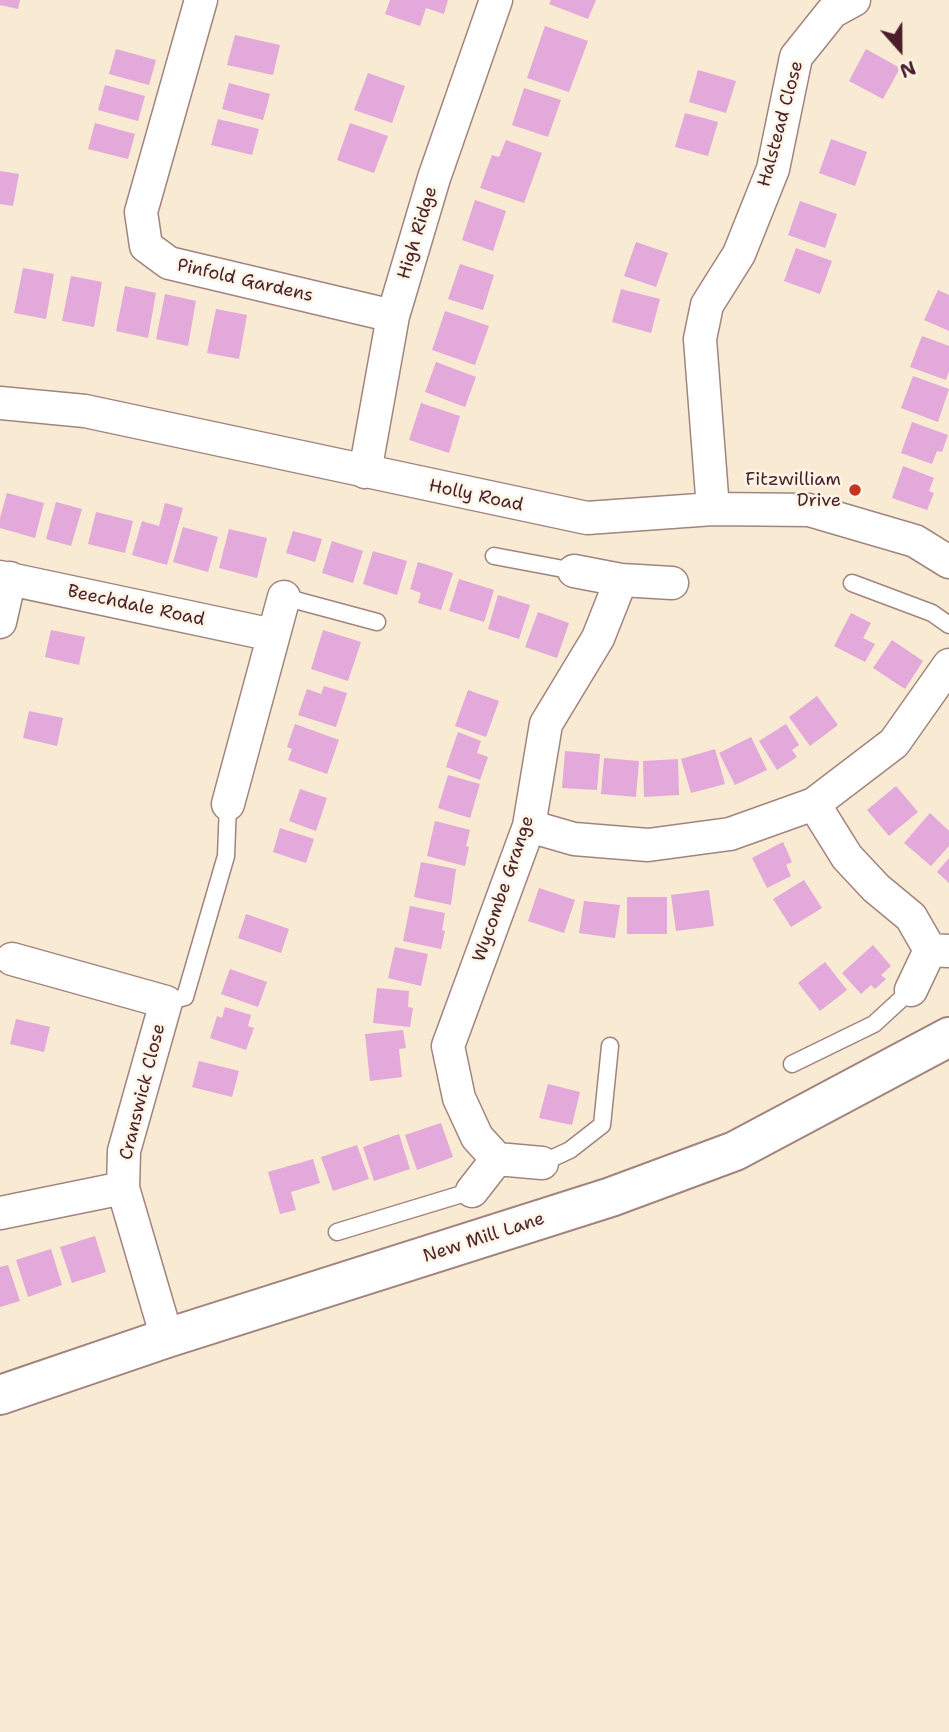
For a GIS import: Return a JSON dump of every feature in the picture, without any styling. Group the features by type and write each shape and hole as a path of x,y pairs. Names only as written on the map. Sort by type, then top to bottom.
{"street":[{"name":"Pinfold Gardens","path":"201,0 141,212 146,246 169,263 393,316"},
{"name":"High Ridge","path":"365,472 393,316 434,178 496,0"},
{"name":"Halstead Close","path":"713,509 699,339 707,305 739,254 773,169 796,57 832,12 854,0"},
{"name":"Holly Road","path":"0,403 85,411 587,519 713,509 809,510 915,541 949,562"},
{"path":"574,571 621,580 672,583"},
{"path":"0,622 5,578"},
{"name":"Beechdale Road","path":"5,578 272,635"},
{"name":"Wycombe Grange","path":"498,1158 477,1136 459,1098 448,1046 529,826 546,724 598,638 621,580"},
{"path":"228,804 284,597"},
{"path":"529,826 574,839 648,845 730,834 814,804 894,743 949,665"},
{"path":"814,804 847,857 876,888 911,917 940,951 911,989"},
{"name":"Cranswick Close","path":"12,959 166,1002 124,1150 123,1188 167,1338"},
{"name":"New Mill Lane","path":"0,1395 167,1338 611,1197 735,1151 949,1037"},
{"path":"472,1191 498,1158 542,1163"},
{"path":"0,1213 123,1188"}],"lane":[{"path":"494,556 574,571"},
{"path":"852,583 932,613 949,625"},
{"path":"284,597 377,622"},
{"path":"166,1002 185,998 226,856 228,804"},
{"path":"792,1064 874,1024 911,989"},
{"path":"542,1163 570,1150 602,1125 610,1046"},
{"path":"337,1232 472,1191"}],"building":[{"path":"0,0 20,0 18,9 0,5"},
{"path":"390,0 448,0 444,14 426,8 420,26 385,14"},
{"path":"551,0 596,0 588,19 549,4"},
{"path":"545,26 588,41 569,92 527,78"},
{"path":"235,35 280,45 273,75 227,65"},
{"path":"116,49 156,60 149,85 109,74"},
{"path":"866,49 900,68 883,99 849,81"},
{"path":"698,70 736,81 726,113 689,102"},
{"path":"368,73 405,86 392,123 354,110"},
{"path":"229,83 270,94 263,120 222,109"},
{"path":"105,85 145,96 138,121 98,110"},
{"path":"524,88 561,100 548,137 512,125"},
{"path":"685,113 718,122 708,156 675,147"},
{"path":"218,119 259,129 252,155 211,145"},
{"path":"95,123 135,134 128,159 88,149"},
{"path":"350,123 388,136 374,173 337,160"},
{"path":"831,139 867,152 855,186 819,173"},
{"path":"506,140 542,153 524,203 480,188 492,155 499,157"},
{"path":"0,171 19,174 13,206 0,204"},
{"path":"475,200 506,211 493,251 462,240"},
{"path":"800,201 837,214 825,248 788,235"},
{"path":"636,242 668,253 656,287 624,276"},
{"path":"796,248 832,261 820,294 784,281"},
{"path":"460,264 494,275 483,310 448,299"},
{"path":"23,268 54,274 46,319 14,313"},
{"path":"71,276 102,282 94,327 62,321"},
{"path":"125,286 156,293 148,338 116,331"},
{"path":"621,289 660,299 651,333 612,322"},
{"path":"938,290 949,295 949,331 924,320"},
{"path":"165,294 196,301 188,346 156,339"},
{"path":"216,309 247,315 239,359 207,353"},
{"path":"445,311 489,326 475,365 432,350"},
{"path":"922,336 949,346 949,371 946,380 910,367"},
{"path":"436,362 476,377 465,407 425,392"},
{"path":"913,376 949,389 938,422 901,408"},
{"path":"421,403 460,416 449,453 409,440"},
{"path":"912,422 948,435 942,452 937,451 932,464 901,453"},
{"path":"903,466 934,478 929,491 934,493 927,510 892,498"},
{"path":"7,493 44,503 35,538 0,528"},
{"path":"56,502 82,509 71,546 46,539"},
{"path":"165,503 183,508 167,565 132,555 142,521 159,526"},
{"path":"96,512 133,521 125,553 88,544"},
{"path":"183,527 218,537 208,572 173,562"},
{"path":"229,529 267,538 257,578 219,568"},
{"path":"293,531 322,539 315,562 286,553"},
{"path":"332,541 363,551 353,583 322,573"},
{"path":"373,551 407,561 397,595 363,584"},
{"path":"418,562 453,573 441,610 418,603 421,593 410,589"},
{"path":"459,579 494,590 484,622 449,611"},
{"path":"498,595 530,605 519,639 488,629"},
{"path":"538,612 569,623 557,658 525,647"},
{"path":"851,613 871,623 863,638 875,644 865,662 834,646"},
{"path":"51,630 85,637 79,665 45,657"},
{"path":"323,630 361,642 348,681 311,669"},
{"path":"892,640 923,661 905,689 873,668"},
{"path":"324,686 347,693 336,727 298,715 307,689 321,694"},
{"path":"468,690 499,701 486,737 455,726"},
{"path":"817,696 838,725 810,746 789,717"},
{"path":"29,711 63,718 57,746 23,738"},
{"path":"295,724 339,740 327,774 288,760 292,749 287,747"},
{"path":"786,724 799,745 792,750 797,757 777,770 759,741"},
{"path":"458,732 481,741 477,753 488,757 480,780 446,767"},
{"path":"751,737 767,770 735,785 719,753"},
{"path":"715,749 725,784 691,793 681,759"},
{"path":"565,751 600,754 597,790 562,788"},
{"path":"604,758 639,761 636,797 601,794"},
{"path":"678,759 679,795 644,797 643,761"},
{"path":"448,775 480,784 470,818 438,808"},
{"path":"896,786 918,812 889,836 867,810"},
{"path":"300,789 327,798 316,831 289,821"},
{"path":"930,813 949,831 949,846 931,866 904,843"},
{"path":"435,821 470,830 465,866 427,856"},
{"path":"280,828 314,839 306,863 273,852"},
{"path":"783,842 792,862 786,865 791,876 767,888 752,858"},
{"path":"949,858 949,883 937,872"},
{"path":"421,862 456,869 451,905 414,897"},
{"path":"804,880 822,908 791,927 773,899"},
{"path":"539,888 575,900 564,933 528,921"},
{"path":"709,890 714,926 676,931 671,895"},
{"path":"627,897 667,897 667,934 627,934"},
{"path":"584,901 620,905 615,938 579,933"},
{"path":"410,906 445,913 441,949 403,941"},
{"path":"246,914 289,929 281,953 238,938"},
{"path":"873,945 891,966 881,975 886,979 875,989 871,985 861,994 842,973"},
{"path":"395,947 428,954 421,986 388,978"},
{"path":"825,962 847,990 820,1011 798,983"},
{"path":"230,969 267,982 258,1007 221,994"},
{"path":"377,988 409,991 408,1007 413,1008 410,1027 373,1023"},
{"path":"225,1007 251,1015 248,1026 254,1028 246,1050 210,1038 217,1016 222,1018"},
{"path":"16,1019 50,1027 44,1052 10,1044"},
{"path":"403,1030 406,1048 399,1049 402,1077 370,1081 365,1034"},
{"path":"199,1061 239,1071 232,1097 192,1087"},
{"path":"548,1084 580,1092 572,1125 539,1118"},
{"path":"441,1123 453,1157 417,1170 405,1135"},
{"path":"399,1134 410,1169 374,1181 363,1147"},
{"path":"357,1145 369,1179 333,1191 321,1157"},
{"path":"313,1159 320,1183 291,1192 296,1210 280,1214 268,1172"},
{"path":"95,1236 106,1272 72,1283 60,1247"},
{"path":"51,1249 62,1285 28,1297 16,1260"},
{"path":"8,1265 20,1301 0,1307 0,1267"}],"place":[{"name":"Fitzwilliam Drive","path":"855,490"}]}
